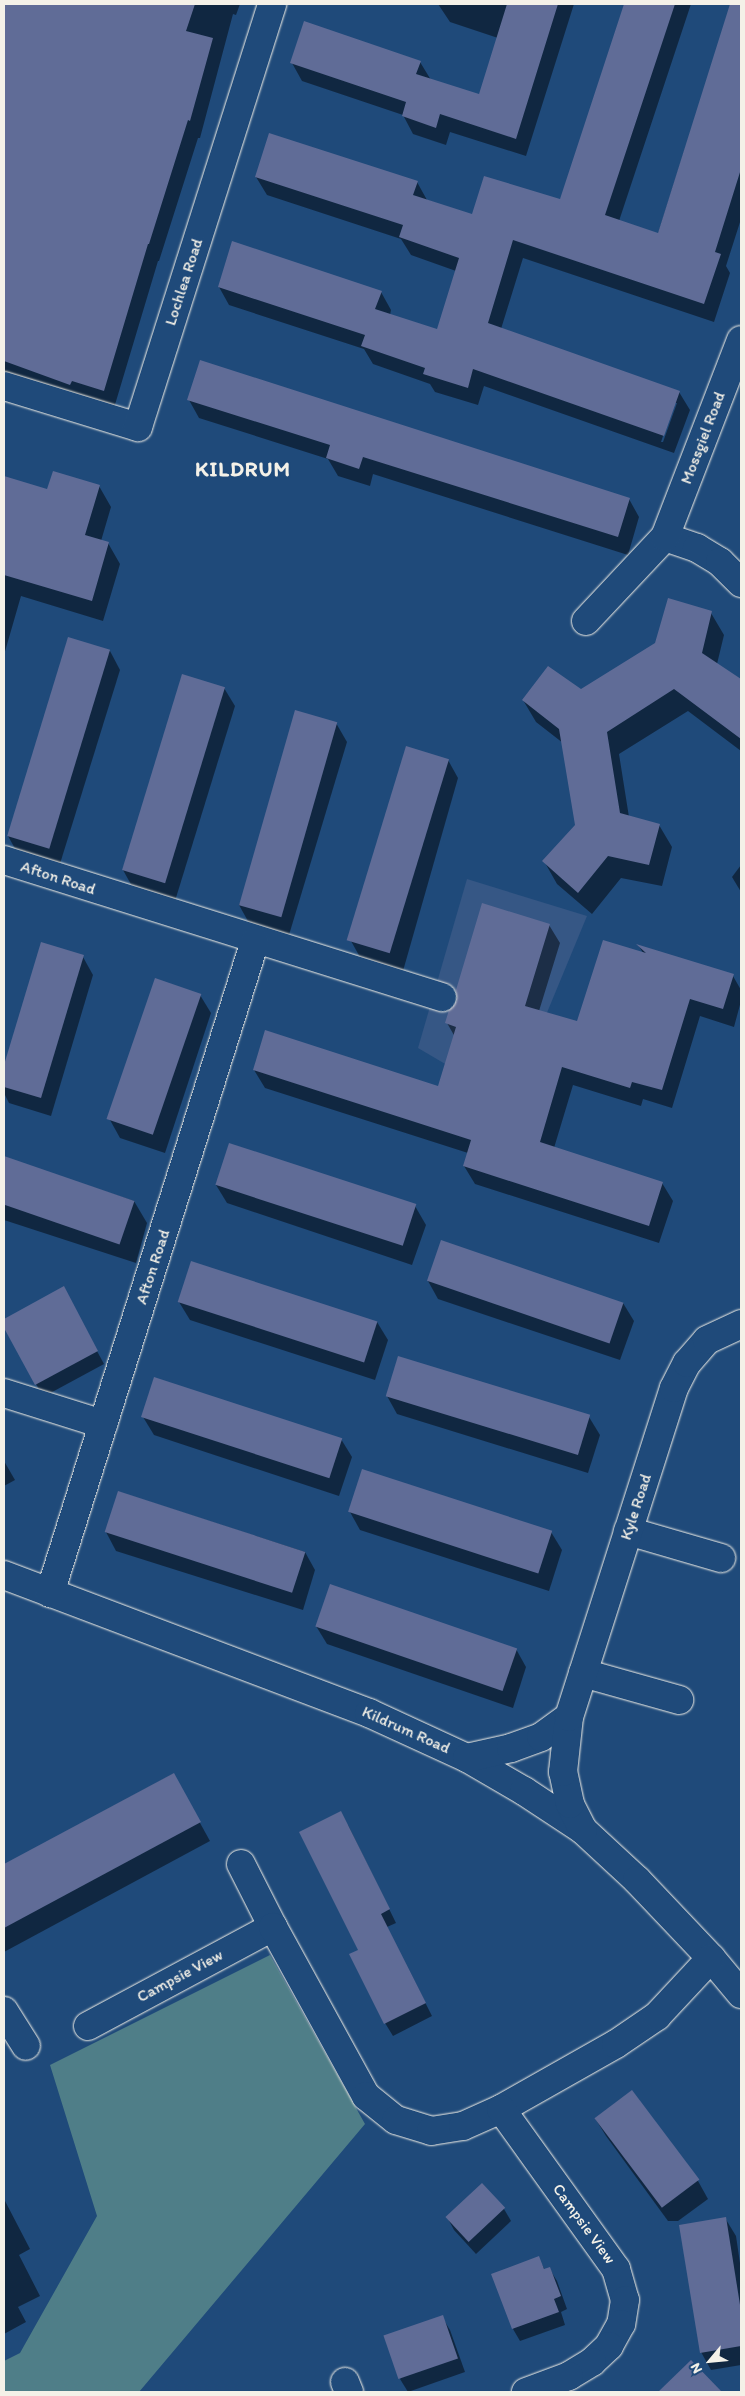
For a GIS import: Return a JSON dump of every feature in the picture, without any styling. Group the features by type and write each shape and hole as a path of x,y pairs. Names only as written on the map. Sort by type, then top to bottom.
{"street":[{"name":"Lochlea Road","path":"4,386 138,427 272,4"},
{"name":"Mossgiel Road","path":"586,621 665,537 741,340"},
{"path":"665,537 697,548 720,562 741,583"},
{"name":"Afton Road","path":"4,860 442,997"},
{"name":"Afton Road","path":"50,1593 256,940"},
{"name":"Kyle Road","path":"583,1830 570,1804 563,1772 569,1717 674,1388 687,1363 707,1340 741,1324"},
{"path":"4,1393 103,1424"},
{"path":"628,1531 721,1558"},
{"name":"Kildrum Road","path":"4,1575 369,1713 467,1758 524,1791 583,1830 637,1880 711,1958 741,1994"},
{"path":"583,1673 679,1700"},
{"path":"467,1758 511,1748 541,1737 569,1717"},
{"path":"241,1864 273,1927 366,2096 396,2120 431,2131 463,2126 501,2109 616,2044 657,2016 711,1958"},
{"name":"Campsie View","path":"88,2026 273,1927"},
{"path":"4,2011 26,2046"},
{"name":"Campsie View","path":"501,2109 616,2269 625,2300 621,2324 609,2346 603,2352 592,2362 569,2376 526,2392"}],"shaded area":[{"path":"467,879 587,916 510,1102 418,1048"}],"green space":[{"path":"270,1955 365,2124 139,2392 4,2392 4,2361 20,2353 97,2216 50,2065"}],"building":[{"path":"4,4 195,4 186,31 213,38 190,121 188,120 148,244 104,391 72,381 70,385 4,361"},
{"path":"507,4 558,4 516,139 440,114 436,128 402,116 406,102 290,63 304,21 421,61 416,74 479,94"},
{"path":"624,4 675,4 605,215 658,233 730,4 741,4 741,169 715,252 721,254 704,304 513,240 488,323 680,391 664,436 473,369 468,388 423,374 425,368 361,346 365,335 218,287 232,241 382,291 375,309 437,329 459,258 399,237 403,225 255,177 269,133 418,181 413,195 472,214 484,176 560,199"},
{"path":"200,360 630,498 618,537 363,457 359,469 326,458 330,445 187,400"},
{"path":"53,471 100,485 85,535 109,542 92,601 4,575 4,476 47,489"},
{"path":"668,598 712,611 702,653 741,679 741,739 674,689 607,732 620,813 660,824 649,865 608,856 578,893 542,861 575,825 559,729 522,700 548,666 581,689 655,643"},
{"path":"68,637 110,650 49,849 7,836"},
{"path":"182,674 225,687 165,883 122,870"},
{"path":"295,710 337,722 281,917 239,905"},
{"path":"406,746 449,759 390,953 347,940"},
{"path":"482,903 550,924 525,1006 577,1021 603,940 646,953 636,944 734,974 723,1009 690,999 662,1090 632,1082 630,1088 562,1067 540,1142 663,1182 649,1226 463,1166 471,1140 253,1070 265,1030 438,1086 456,1027 445,1023 449,1010 457,1001 456,990"},
{"path":"41,942 84,955 41,1098 4,1087 4,1065"},
{"path":"155,978 201,994 153,1135 106,1119"},
{"path":"229,1143 416,1204 403,1246 215,1185"},
{"path":"4,1156 134,1201 120,1244 4,1205"},
{"path":"441,1240 623,1303 609,1343 427,1281"},
{"path":"191,1261 377,1322 364,1362 178,1302"},
{"path":"64,1286 98,1351 35,1385 4,1328 4,1319"},
{"path":"398,1356 590,1415 578,1455 386,1396"},
{"path":"154,1377 342,1438 329,1478 141,1417"},
{"path":"362,1469 552,1531 538,1574 348,1512"},
{"path":"118,1491 305,1552 292,1593 105,1532"},
{"path":"330,1584 517,1648 503,1691 315,1627"},
{"path":"174,1773 201,1822 4,1928 4,1864"},
{"path":"341,1811 390,1909 381,1914 426,2003 384,2024 349,1954 358,1950 299,1832"},
{"path":"632,2090 699,2179 662,2208 594,2118"},
{"path":"482,2183 505,2208 469,2242 445,2217"},
{"path":"726,2217 741,2311 741,2346 700,2353 679,2225"},
{"path":"539,2256 544,2269 550,2267 561,2296 554,2299 559,2312 512,2329 491,2274"},
{"path":"443,2315 458,2358 398,2379 383,2336"},
{"path":"691,2360 722,2392 658,2392"}],"district":[{"name":"KILDRUM","path":"243,469"}]}
